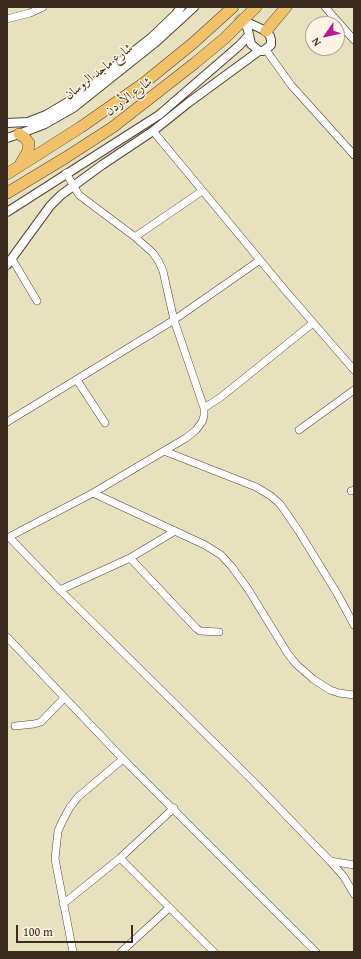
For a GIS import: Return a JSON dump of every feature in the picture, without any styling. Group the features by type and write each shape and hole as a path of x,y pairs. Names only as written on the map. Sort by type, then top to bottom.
{"highway":[{"name":"شارع الأردن","path":"7,174 81,127 144,83 192,44 233,7"},
{"name":"شارع الأردن","path":"7,193 113,127 196,63 225,38 256,7"},
{"path":"266,31 286,7"},
{"path":"19,134 27,140 29,147 20,166"}],"street":[{"path":"7,19 30,14 43,7"},
{"name":"شارع ماجد الروسان","path":"7,123 28,122 46,115 73,99 151,38 176,14 181,7"},
{"name":"شارع ماجد الروسان","path":"7,138 44,124 72,108 157,41 194,7"},
{"path":"325,7 354,40"},
{"path":"37,300 9,262 50,206 73,185 153,131 188,103 263,51 271,45 271,40 266,31 248,25 251,44 263,51 291,85 354,155"},
{"path":"7,212 159,115 240,45 249,35"},
{"path":"153,131 354,370"},
{"path":"66,174 78,195 135,237 153,253 159,262 163,271 174,320 204,408 204,416 202,422 196,430 186,438 93,493 8,537 253,781 330,861 344,877 354,894"},
{"path":"135,237 202,190"},
{"path":"7,422 174,320 260,260"},
{"path":"204,408 221,397 313,323"},
{"path":"77,380 105,423"},
{"path":"298,430 354,390"},
{"path":"164,451 256,487 271,496 280,504 298,530 338,595 354,625"},
{"path":"93,493 206,545 221,555 248,589 288,654 305,674 330,690 338,693 354,695"},
{"path":"60,590 130,558 175,531"},
{"path":"130,558 196,628 200,631 219,632"},
{"path":"7,638 123,758 316,952"},
{"path":"15,726 41,722 64,698"},
{"path":"73,952 55,859 56,841 63,820 70,807 85,790 123,758"},
{"path":"63,904 120,858 174,808"},
{"path":"120,858 210,950"},
{"path":"330,861 354,865"},
{"path":"121,952 169,908"}],"tunnel":[{"path":"228,7 245,25"}]}
